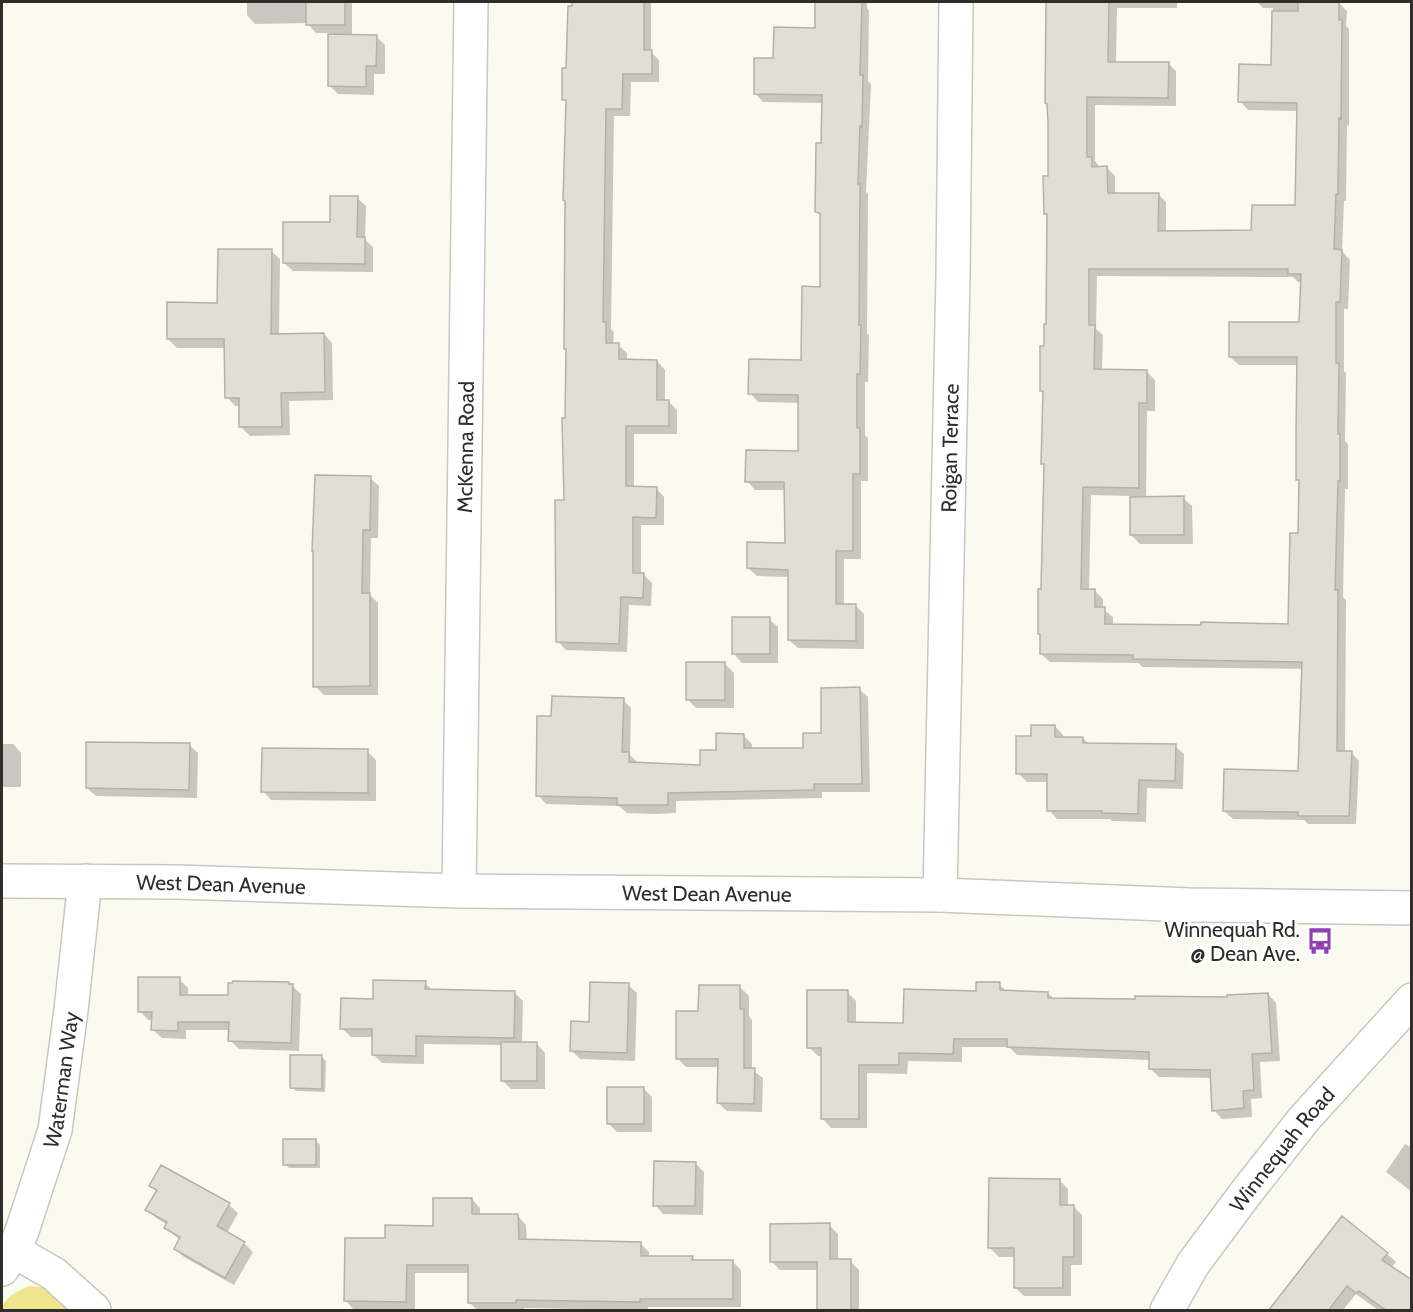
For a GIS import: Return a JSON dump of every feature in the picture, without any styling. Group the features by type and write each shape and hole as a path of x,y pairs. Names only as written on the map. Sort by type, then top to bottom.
{"street":[{"name":"McKenna Road","path":"459,891 471,2"},
{"name":"Roigan Terrace","path":"940,895 953,287 956,2"},
{"name":"West Dean Avenue","path":"2,880 459,891 940,895 1190,904 1412,908"},
{"name":"Waterman Way","path":"8,1260 22,1231 55,1130 85,881"},
{"name":"Winnequah Road","path":"1167,1311 1193,1264 1304,1119 1412,1000"},
{"path":"8,1260 54,1274 94,1311"}],"shaded area":[{"path":"29,1286 42,1287 73,1310 2,1310 9,1298"}],"building":[{"path":"306,2 345,2 345,25 306,25"},
{"path":"572,2 644,2 644,50 652,50 652,74 623,74 622,109 606,109 603,322 606,322 606,343 619,343 619,359 657,360 657,400 669,400 669,426 626,426 626,486 657,487 656,518 633,517 633,573 644,573 643,598 621,597 619,644 556,642 555,500 564,500 562,418 565,418 566,349 564,349 565,201 563,200 566,100 562,100 562,68 566,68 568,6 572,6"},
{"path":"815,2 862,2 860,75 863,75 862,127 860,126 858,184 860,184 859,325 861,325 860,374 857,374 860,474 853,474 853,551 836,551 836,604 856,604 856,641 788,640 788,570 747,568 747,542 785,543 784,482 745,482 746,450 798,451 798,395 748,394 749,359 801,360 802,286 820,287 820,213 815,212 816,143 821,143 822,95 754,94 754,58 773,58 774,27 815,28"},
{"path":"1046,2 1109,2 1108,62 1169,62 1168,98 1087,97 1087,157 1092,157 1092,167 1107,166 1108,193 1159,193 1158,231 1251,230 1252,205 1295,205 1297,103 1238,102 1239,64 1271,65 1272,11 1298,11 1298,2 1339,2 1339,20 1342,20 1341,119 1339,118 1338,194 1336,194 1334,249 1342,250 1340,302 1336,302 1340,481 1338,481 1335,590 1338,590 1337,751 1352,751 1349,816 1298,816 1298,812 1223,811 1224,769 1298,771 1302,662 1133,659 1133,655 1040,654 1038,589 1041,589 1044,464 1041,464 1043,391 1040,391 1040,346 1044,346 1044,324 1046,324 1047,214 1044,214 1043,176 1048,176 1048,122 1047,104 1045,103","holes":["1089,269 1288,269 1288,274 1301,274 1299,322 1229,322 1229,357 1297,357 1298,533 1290,533 1288,624 1201,622 1201,625 1105,624 1105,607 1095,607 1095,589 1081,589 1083,487 1139,488 1139,403 1147,403 1147,370 1094,369 1095,325 1089,325"]},
{"path":"328,34 377,35 376,66 366,66 366,87 328,86"},
{"path":"330,196 358,196 357,237 365,237 365,264 283,263 283,222 330,222"},
{"path":"218,249 272,249 271,334 324,333 325,392 281,393 282,427 239,427 239,398 225,398 224,339 167,339 167,302 217,303"},
{"path":"315,475 371,476 370,530 363,530 362,593 370,593 370,686 313,687 312,551"},
{"path":"1184,496 1184,535 1130,535 1130,497"},
{"path":"732,617 770,617 770,654 732,654"},
{"path":"686,662 725,662 725,700 686,700"},
{"path":"860,687 862,784 814,784 814,790 668,793 668,805 617,805 617,798 536,796 537,716 551,716 552,696 624,698 622,752 629,752 629,762 700,765 700,750 716,750 716,733 744,734 744,748 803,748 803,733 821,733 821,688"},
{"path":"1031,725 1055,725 1055,737 1083,737 1083,743 1176,744 1175,781 1139,780 1138,814 1102,813 1102,811 1047,811 1047,774 1016,774 1016,736 1031,736"},
{"path":"86,742 190,743 189,790 86,788"},
{"path":"262,748 368,749 368,793 261,792"},
{"path":"138,977 180,977 180,995 228,995 228,983 233,981 289,982 293,984 291,1043 228,1041 229,1022 178,1022 178,1031 151,1030 152,1012 138,1012"},
{"path":"373,980 426,981 425,989 515,991 514,1038 416,1036 416,1056 372,1055 372,1029 340,1029 341,998 373,999"},
{"path":"590,982 629,983 627,1053 570,1051 571,1021 589,1022"},
{"path":"976,982 1000,982 1000,990 1048,992 1048,998 1227,997 1227,995 1268,993 1272,1053 1252,1054 1254,1090 1243,1091 1244,1108 1212,1111 1210,1070 1149,1069 1149,1052 1007,1047 1007,1039 954,1039 953,1054 899,1053 899,1065 859,1065 859,1119 821,1119 821,1048 807,1048 807,990 848,990 848,1022 903,1023 904,989 976,991"},
{"path":"699,985 740,985 740,1009 744,1009 744,1068 755,1068 754,1104 717,1103 718,1059 676,1059 676,1011 698,1011"},
{"path":"501,1042 537,1042 537,1081 501,1081"},
{"path":"290,1055 322,1055 322,1089 290,1088"},
{"path":"607,1087 644,1087 644,1124 607,1124"},
{"path":"283,1139 316,1139 316,1165 283,1165"},
{"path":"654,1161 696,1162 695,1206 653,1206"},
{"path":"161,1165 230,1203 217,1226 245,1242 225,1278 174,1249 180,1237 164,1228 167,1222 145,1210 157,1190 149,1186"},
{"path":"989,1178 1060,1179 1060,1205 1074,1205 1074,1257 1063,1257 1063,1288 1014,1288 1014,1248 988,1248"},
{"path":"433,1198 472,1198 472,1214 518,1214 519,1239 641,1242 641,1256 693,1256 692,1260 733,1260 733,1299 640,1299 640,1302 516,1300 516,1303 468,1303 468,1265 407,1265 406,1302 344,1301 345,1238 385,1238 385,1225 433,1226"},
{"path":"1342,1216 1388,1253 1382,1260 1412,1280 1412,1311 1387,1311 1359,1291 1356,1293 1347,1286 1328,1311 1268,1311"},
{"path":"830,1223 830,1259 851,1259 851,1311 817,1311 817,1262 770,1262 770,1224"}],"place":[{"name":"Winnequah Rd. @ Dean Ave.","path":"1320,941"}]}
